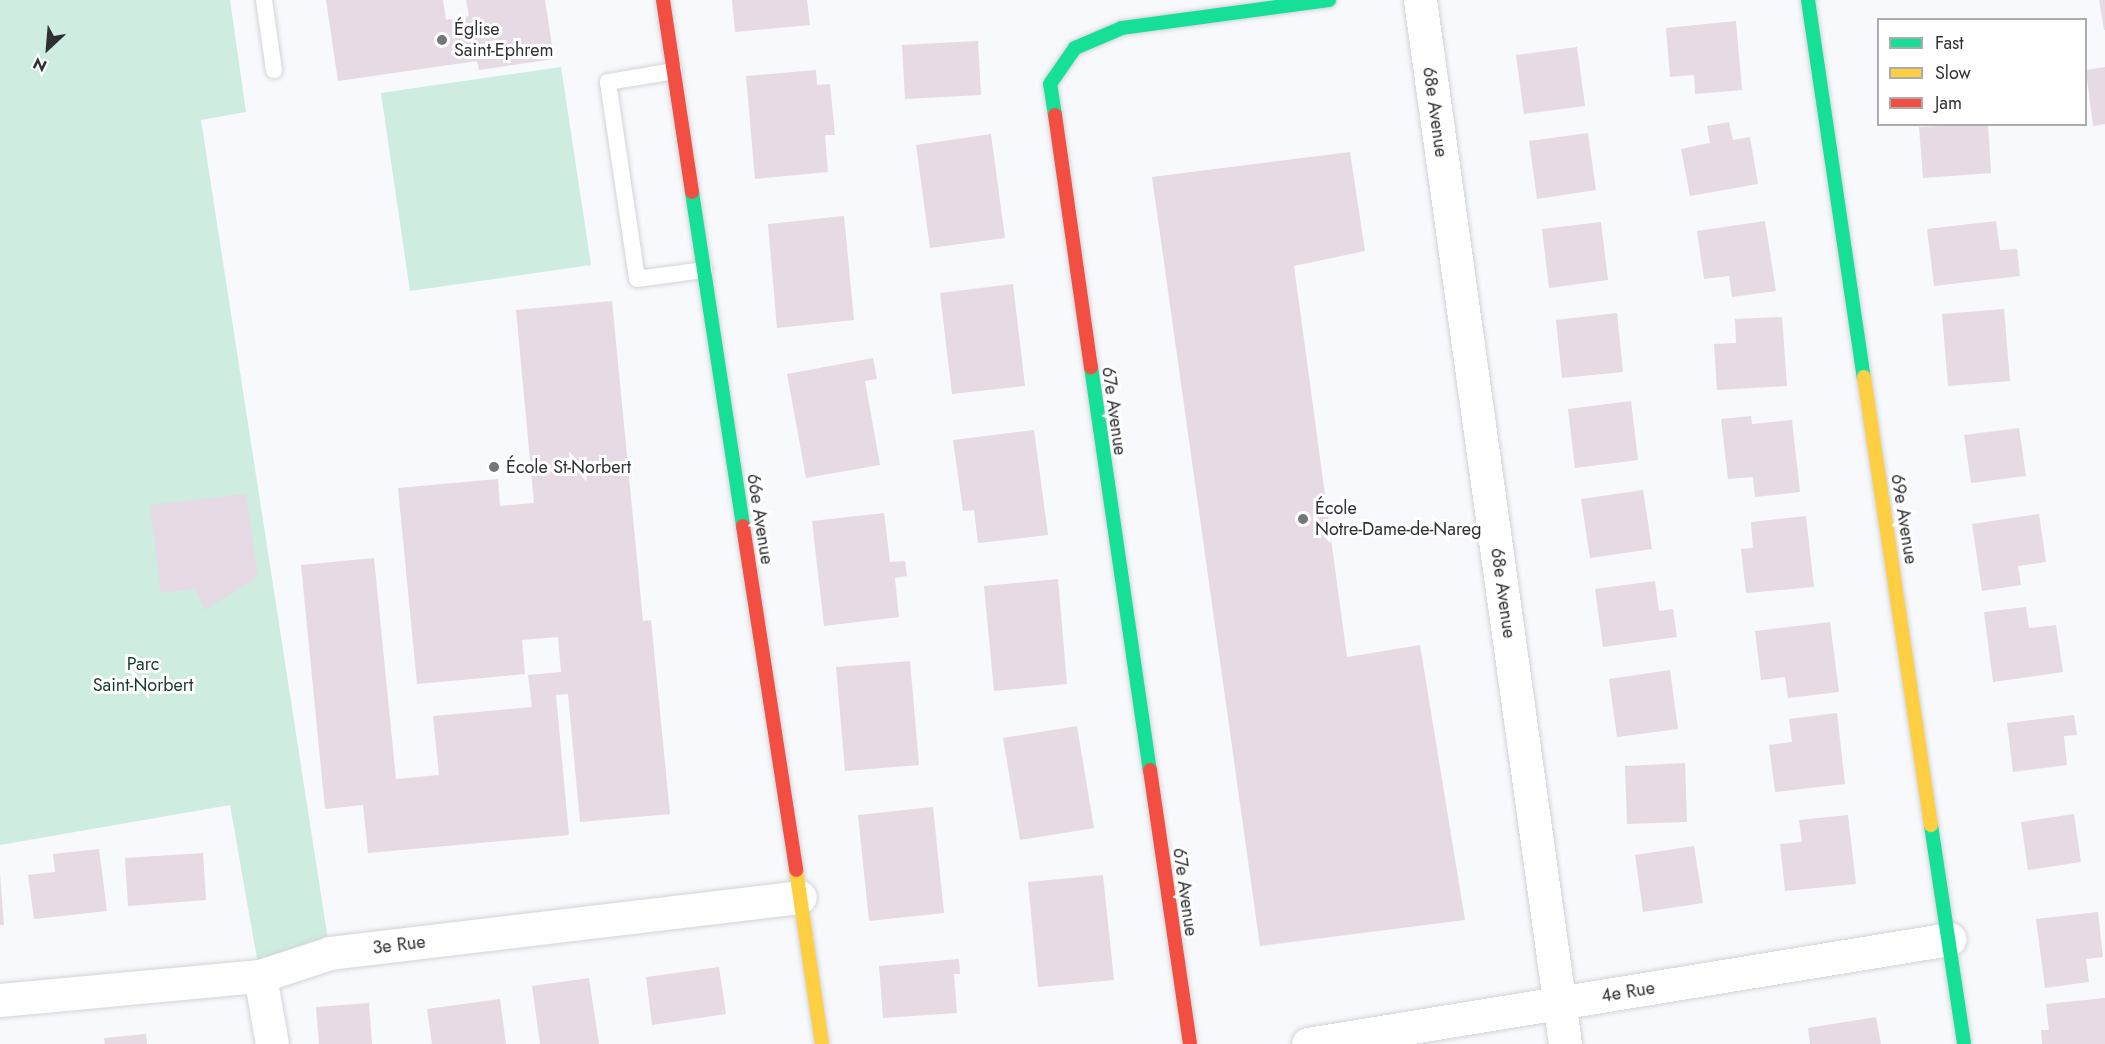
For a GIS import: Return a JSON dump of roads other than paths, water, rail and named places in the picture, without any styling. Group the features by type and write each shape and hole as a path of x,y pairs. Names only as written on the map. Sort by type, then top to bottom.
{"street":[{"name":"66e Avenue","path":"663,0 822,1044"},
{"name":"67e Avenue","path":"1190,1044 1050,84 1075,48 1122,28 1329,0"},
{"name":"68e Avenue","path":"1420,0 1565,1044"},
{"name":"69e Avenue","path":"1808,0 1964,1044"},
{"name":"3e Rue","path":"0,1000 260,976 330,953 800,897"},
{"name":"4e Rue","path":"1308,1044 1948,939"},
{"path":"260,976 272,1044"}],"lane":[{"path":"264,0 274,70"},
{"path":"674,71 608,82 637,279 704,270"}],"place":[{"name":"Église Saint-Ephrem","path":"442,40"},
{"name":"École St-Norbert","path":"494,467"},
{"name":"École Notre-Dame-de-Nareg","path":"1303,519"}],"park label":[{"name":"Parc Saint-Norbert","path":"143,675"}]}
